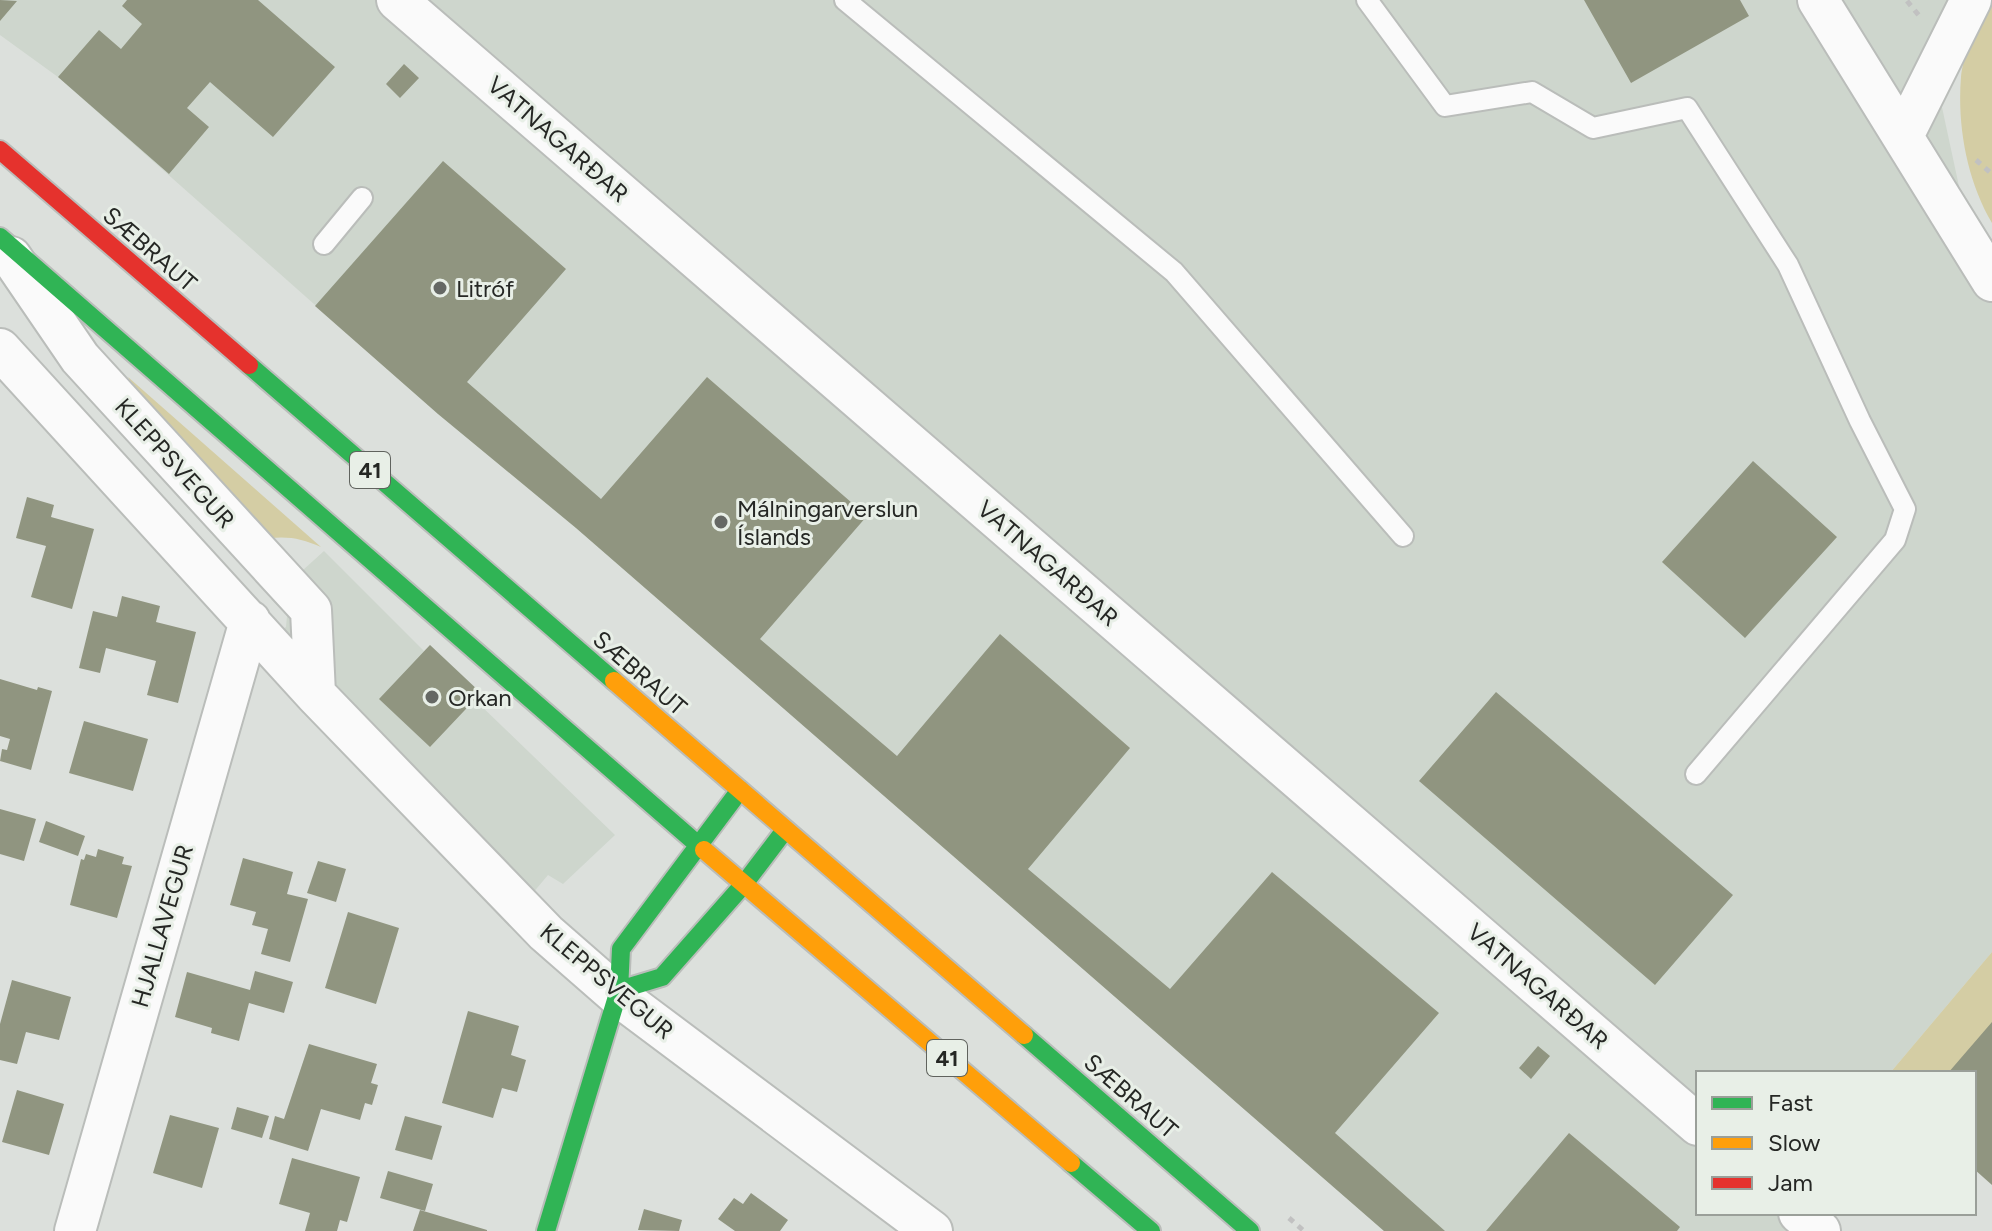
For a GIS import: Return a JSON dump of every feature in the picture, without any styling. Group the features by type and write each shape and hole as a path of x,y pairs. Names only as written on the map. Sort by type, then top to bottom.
{"main road":[{"name":"SÆBRAUT","path":"0,150 1250,1231"},
{"name":"41","path":"0,239 698,845 1151,1231"},
{"path":"546,1231 618,993 621,949 740,790"},
{"path":"618,993 662,977 744,884 785,830"}],"street":[{"name":"VATNAGARÐAR","path":"397,0 1696,1123"},
{"path":"1903,136 1971,0"},
{"path":"1830,4 1903,136 1992,281"},
{"name":"KLEPPSVEGUR","path":"0,239 80,358 311,610 315,694"},
{"name":"KLEPPSVEGUR","path":"0,349 315,694 546,933 618,993 932,1231"},
{"name":"HJALLAVEGUR","path":"75,1231 250,621"},
{"path":"1801,1215 1820,1231"}],"lane":[{"path":"845,0 1174,272 1403,536"},
{"path":"1367,0 1445,106 1532,92 1593,128 1687,108 1788,265 1860,421 1905,509 1895,540 1696,774"},
{"path":"324,244 362,198"}],"path":[{"path":"1976,160 1992,174"}],"shaded area":[{"path":"0,0 1992,0 1992,10 1940,98 1960,191 1992,247 1992,952 1892,1071 1696,1071 1696,1215 1779,1215 1797,1231 1384,1231 576,528 438,414 58,77 0,35"},
{"path":"1987,0 1992,0 1992,223 1970,171 1962,133 1960,96 1965,59"},
{"path":"128,377 321,547 296,539 270,538 144,407"},
{"path":"324,551 424,651 430,645 481,693 475,700 615,835 563,884 548,875 532,894 282,630 286,627 287,616 271,599"},
{"path":"1992,952 1992,1045 1969,1071 1892,1071"}],"building":[{"path":"0,0 17,1 0,21"},
{"path":"127,0 258,0 335,67 273,137 210,82 187,108 209,127 169,174 58,77 99,30 121,49 142,24 122,6"},
{"path":"1584,0 1740,0 1749,16 1631,83"},
{"path":"404,64 419,78 400,98 386,84"},
{"path":"443,161 566,269 467,382 601,499 707,377 867,516 760,639 897,756 1000,634 1130,748 1028,869 1170,989 1272,872 1439,1013 1335,1133 1445,1231 1384,1231 576,528 438,414 315,306"},
{"path":"1753,461 1837,537 1745,638 1662,562"},
{"path":"27,497 54,505 51,517 94,529 72,609 31,597 46,546 16,538"},
{"path":"122,596 160,606 156,622 196,632 178,703 147,695 156,661 106,648 100,673 79,668 93,611 117,617"},
{"path":"430,645 481,693 430,747 379,699"},
{"path":"0,679 52,691 31,770 0,761 2,749 7,750 10,739 0,736"},
{"path":"1496,692 1733,895 1655,985 1419,781"},
{"path":"84,721 148,739 133,791 69,773"},
{"path":"0,809 36,819 24,861 0,854"},
{"path":"46,821 85,836 78,856 39,842"},
{"path":"98,849 124,857 122,864 132,866 117,918 70,905 81,859 84,860 86,854 96,857"},
{"path":"243,858 293,872 287,894 308,899 290,962 261,954 268,929 252,925 256,912 230,905"},
{"path":"318,861 346,869 336,902 307,893"},
{"path":"348,912 399,928 376,1004 325,988"},
{"path":"255,971 293,982 284,1013 249,1003 239,1041 211,1033 212,1028 175,1017 187,972 250,990"},
{"path":"12,980 71,997 59,1040 26,1032 17,1064 0,1060 0,1024"},
{"path":"468,1011 519,1026 511,1055 526,1060 517,1092 502,1088 493,1118 442,1103"},
{"path":"1992,1022 1992,1185 1976,1171 1976,1071 1950,1071"},
{"path":"309,1044 377,1064 371,1083 378,1085 372,1105 365,1103 360,1120 321,1109 308,1151 269,1139 275,1116 284,1119"},
{"path":"1538,1046 1550,1056 1531,1079 1519,1068"},
{"path":"17,1090 64,1104 49,1155 2,1142"},
{"path":"237,1107 269,1116 262,1138 231,1129"},
{"path":"170,1115 219,1128 202,1188 153,1173"},
{"path":"405,1116 442,1126 432,1160 395,1150"},
{"path":"1569,1133 1680,1227 1677,1231 1486,1231"},
{"path":"292,1158 360,1177 347,1222 340,1220 337,1231 305,1231 310,1213 279,1204"},
{"path":"388,1171 433,1184 425,1211 380,1198"},
{"path":"751,1193 788,1220 780,1231 735,1231 718,1219 734,1198 743,1204"},
{"path":"644,1209 682,1220 679,1231 638,1230"},
{"path":"420,1210 487,1230 487,1231 413,1231"}],"traffic: fast":[{"path":"0,237 704,850"},
{"path":"249,365 614,681"},
{"path":"546,1231 619,990 621,949 740,790"},
{"path":"619,990 662,977 744,884 785,830"},
{"path":"1024,1035 1250,1231"},
{"path":"1071,1163 1151,1231"}],"traffic: slow":[{"path":"614,681 1024,1035"},
{"path":"704,850 1071,1163"}],"traffic: jam":[{"path":"0,150 249,365"}],"place":[{"name":"Litróf","path":"440,288"},
{"name":"Málningarverslun Íslands","path":"721,522"},
{"name":"Orkan","path":"432,697"}]}
